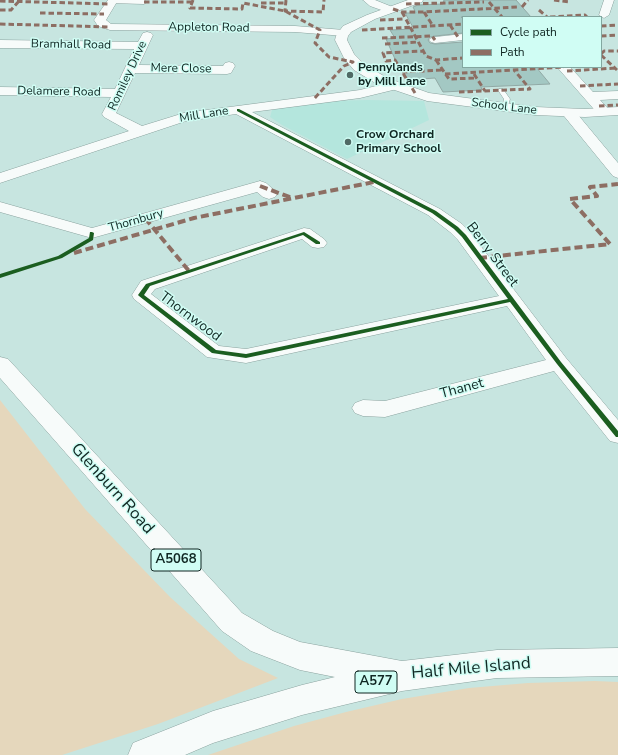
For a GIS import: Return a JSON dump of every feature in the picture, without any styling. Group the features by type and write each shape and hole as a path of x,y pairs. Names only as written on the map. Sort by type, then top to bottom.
{"main road":[{"path":"344,33 358,22 418,0"},
{"name":"School Lane","path":"344,33 341,40 348,55 365,72 392,86 415,94 439,99 505,108 569,112 611,112"},
{"name":"Glenburn Road","path":"0,364 232,622 262,640 300,656 402,676"},
{"name":"Half Mile Island","path":"145,755 221,725 302,700 402,676 497,664 618,662"}],"street":[{"path":"368,0 374,4 391,10"},
{"path":"604,15 609,0"},
{"name":"Appleton Road","path":"112,1 100,20 102,24 110,27 295,29 344,33"},
{"name":"Romiley Drive","path":"140,131 109,114 151,28"},
{"path":"435,40 462,37"},
{"name":"Bramhall Road","path":"0,44 141,46"},
{"name":"Mere Close","path":"130,69 226,70 229,66"},
{"path":"565,68 590,96 611,112"},
{"name":"Mill Lane","path":"0,178 184,117 360,94 392,86"},
{"name":"Delamere Road","path":"0,91 119,93"},
{"path":"590,96 618,95"},
{"name":"Berry Street","path":"238,110 427,208 446,220 464,236 510,300 618,435"},
{"path":"569,112 618,173"},
{"name":"Thornbury","path":"0,207 92,233 260,186 268,194"},
{"name":"Thornwood","path":"318,243 304,233 148,285 141,295 214,352 246,356 510,300"},
{"name":"Thanet","path":"363,408 385,409 559,363"}],"lane":[{"path":"112,1 144,2"},
{"path":"501,90 506,98 505,108"}],"shaded area":[{"name":"Crow Orchard Primary School","path":"323,101 424,101 429,120 347,159 282,125 270,117 272,110 280,108"},
{"path":"0,400 85,509 170,597 239,659 278,678 158,724 62,755 0,755"},
{"path":"595,681 618,682 618,755 208,755 294,726 402,699 469,688 528,683"}],"building":[{"path":"444,0 516,0 530,16 462,16 462,33 430,37 428,40 430,43 435,44 462,42 462,68 537,68 550,84 481,87 482,90 443,92 435,78 408,80 395,59 386,39 395,38 390,30 414,29 405,13 416,13 413,7 418,5 443,4"}],"marked path":[{"path":"193,0 190,8 242,9 243,3 285,11 320,30 315,43 329,57 353,62 344,66 313,100"},
{"path":"286,0 285,11 323,12 324,0"},
{"path":"522,7 528,0"},
{"path":"554,0 570,2"},
{"path":"0,1 110,4"},
{"path":"0,10 11,10 19,1"},
{"path":"144,2 192,2"},
{"path":"406,4 484,2"},
{"path":"489,2 501,16"},
{"path":"261,3 285,3"},
{"path":"393,9 402,12 424,12 518,7"},
{"path":"539,10 546,16"},
{"path":"402,12 426,56 436,60 462,58"},
{"path":"424,12 433,26"},
{"path":"40,13 104,14"},
{"path":"568,16 586,16"},
{"path":"380,20 405,19"},
{"path":"0,24 110,27"},
{"path":"362,30 462,24"},
{"path":"450,25 458,37"},
{"path":"602,26 618,25"},
{"path":"602,36 618,35"},
{"path":"382,38 432,36 435,40"},
{"path":"385,44 418,42"},
{"path":"415,93 395,60 386,61 383,53 423,51"},
{"path":"602,53 604,51 618,51"},
{"path":"602,56 617,70"},
{"path":"436,60 449,79 476,78"},
{"path":"445,74 547,68"},
{"path":"567,71 616,68"},
{"path":"402,72 443,70"},
{"path":"459,92 530,89 514,70"},
{"path":"474,74 485,91"},
{"path":"580,86 618,84"},
{"path":"599,106 618,105"},
{"path":"74,253 194,218 374,182"},
{"path":"479,258 610,244 570,199 597,196 590,187 618,184"},
{"path":"260,186 292,198"},
{"path":"145,218 189,271"}],"cycle path":[{"path":"238,110 434,212 456,228 464,236 559,363 618,435"},
{"path":"0,276 60,257 91,239 92,233"},
{"path":"318,243 304,233 148,285 141,295 214,352 246,356 510,300"}],"place":[{"name":"Pennylands by Mill Lane","path":"350,75"},
{"name":"Crow Orchard Primary School","path":"348,142"}]}
